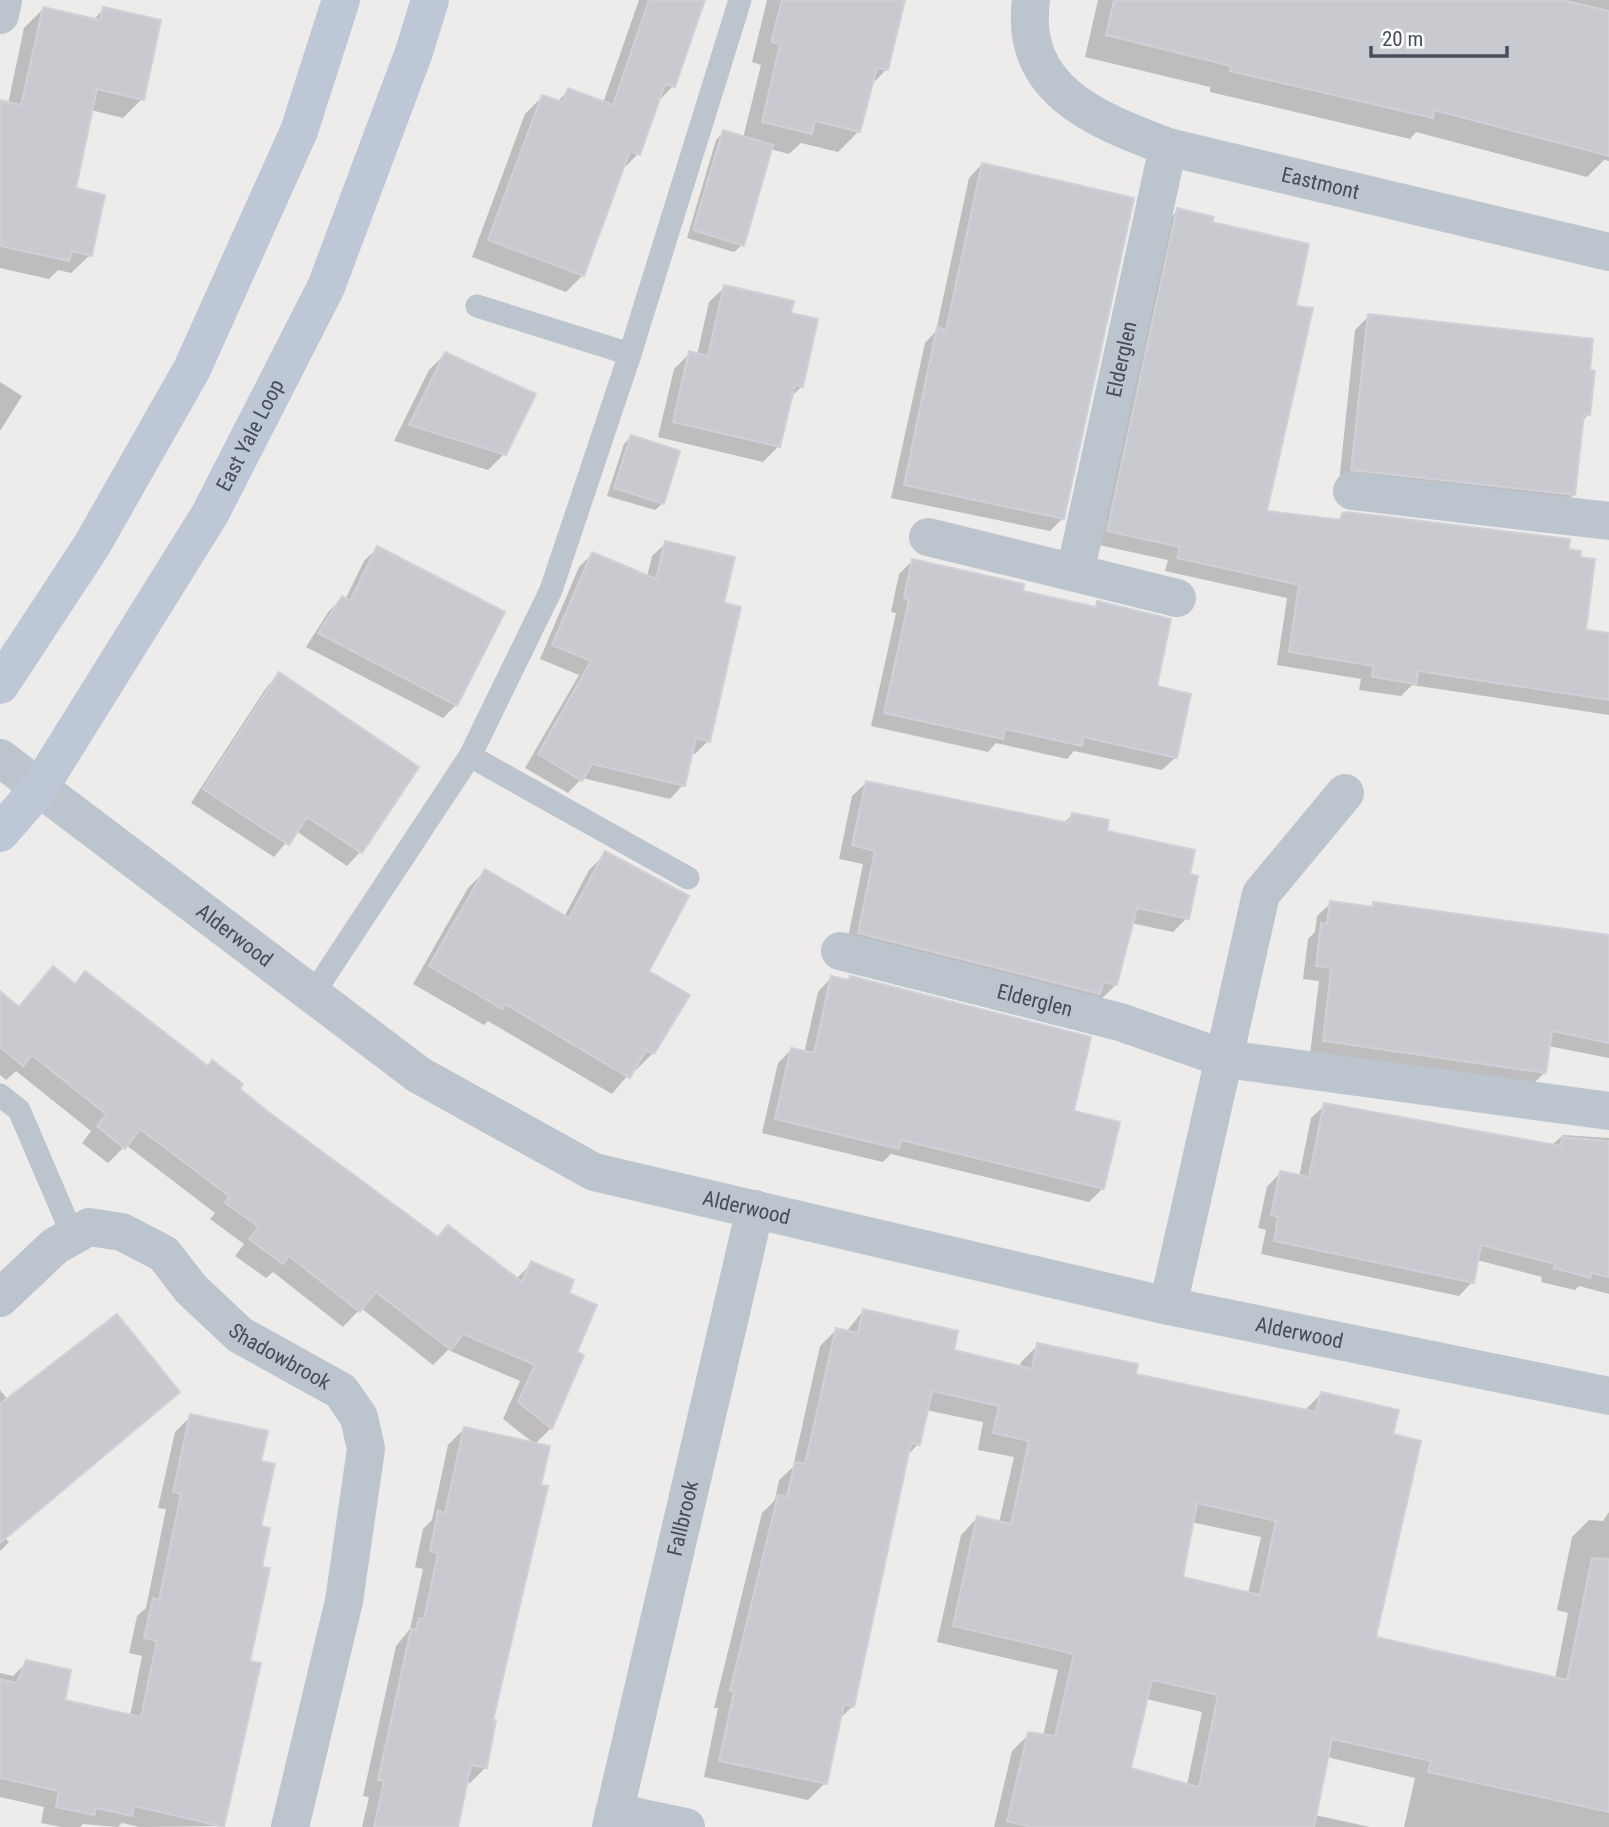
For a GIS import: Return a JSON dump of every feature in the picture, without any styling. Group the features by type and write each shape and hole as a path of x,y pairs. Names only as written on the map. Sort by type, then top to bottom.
{"main road":[{"path":"0,685 92,545 192,369 299,131 341,0"},
{"name":"East Yale Loop","path":"0,833 40,787 210,514 326,287 414,52 430,0"}],"street":[{"path":"0,15 3,0"},
{"name":"Eastmont","path":"1031,0 1033,44 1049,80 1074,106 1095,117 1168,147 1609,252"},
{"name":"Elderglen","path":"1075,573 1168,147"},
{"path":"1352,491 1609,521"},
{"path":"928,537 1177,598"},
{"name":"Alderwood","path":"0,758 419,1075 594,1172 1168,1306 1609,1396"},
{"path":"1168,1306 1226,1059 1261,894 1345,793"},
{"name":"Elderglen","path":"840,951 1120,1021 1226,1059 1609,1111"},
{"name":"Fallbrook","path":"613,1819 755,1209"},
{"name":"Shadowbrook","path":"0,1298 55,1246 89,1227 122,1232 164,1254 191,1289 240,1335 341,1391 359,1417 366,1449 344,1601 290,1827"},
{"path":"613,1819 686,1827"}],"lane":[{"path":"313,994 470,756 551,590 630,354 740,0"},
{"path":"477,306 630,354"},
{"path":"470,756 688,878"},
{"path":"0,1095 19,1110 73,1236"}],"building":[{"path":"649,0 705,0 675,87 665,84 640,155 630,151 584,276 488,240 542,95 563,102 568,88 613,105"},
{"path":"782,0 905,0 888,70 877,68 860,132 815,121 812,134 762,122 780,44 771,42"},
{"path":"1114,0 1562,0 1609,11 1609,156 1434,110 1433,118 1230,71 1231,66 1106,35"},
{"path":"43,7 100,20 103,7 161,20 144,100 97,89 76,188 105,195 92,256 72,251 69,261 0,246 0,100 21,105"},
{"path":"723,130 773,145 744,246 693,230"},
{"path":"982,163 1134,198 1064,519 904,485 937,327 946,330"},
{"path":"1177,208 1214,217 1212,222 1309,244 1296,306 1313,308 1267,511 1341,520 1342,513 1347,512 1570,539 1569,549 1581,551 1580,557 1595,559 1586,630 1609,633 1609,700 1418,671 1416,684 1372,677 1373,666 1289,652 1299,585 1177,558 1180,547 1107,531"},
{"path":"724,285 794,301 791,313 818,319 803,387 795,385 780,447 673,422 689,351 708,356"},
{"path":"1368,314 1593,339 1590,370 1595,371 1590,415 1584,414 1575,495 1351,470"},
{"path":"445,352 536,394 506,455 409,425"},
{"path":"631,435 680,451 664,504 614,488"},
{"path":"665,541 735,557 724,603 741,607 710,742 696,738 685,786 592,764 582,781 538,754 591,661 552,645 592,552 656,579"},
{"path":"377,546 505,612 457,706 318,633 342,596 350,601"},
{"path":"912,559 1024,584 1023,591 1096,607 1097,601 1171,619 1157,686 1191,694 1177,758 1083,737 1082,746 1005,729 1003,739 884,713 909,600 904,598"},
{"path":"279,672 419,767 362,853 307,817 289,845 203,789"},
{"path":"866,781 1069,823 1072,813 1109,820 1107,831 1195,850 1190,874 1198,876 1189,919 1137,908 1117,985 1103,982 1100,994 858,933 875,851 852,845"},
{"path":"605,851 689,896 649,971 690,995 654,1054 646,1050 630,1078 505,1004 502,1009 429,966 485,869 569,918"},
{"path":"1330,901 1373,907 1373,902 1609,935 1609,1043 1552,1031 1546,1073 1323,1041 1331,968 1316,966 1321,923 1327,924"},
{"path":"53,966 75,984 85,971 208,1066 212,1060 243,1084 240,1089 271,1114 438,1237 448,1225 522,1282 531,1261 574,1280 569,1293 597,1305 577,1352 584,1355 552,1429 518,1402 535,1365 463,1334 451,1350 376,1292 360,1312 289,1256 283,1264 249,1239 259,1227 225,1203 229,1196 140,1129 125,1149 97,1126 106,1114 32,1055 23,1066 0,1047 0,991 19,1007"},
{"path":"831,976 849,980 850,976 1091,1037 1074,1111 1120,1122 1104,1189 901,1140 899,1149 775,1119 791,1048 814,1053"},
{"path":"1324,1103 1561,1146 1562,1137 1609,1141 1609,1277 1591,1273 1590,1278 1554,1268 1555,1264 1481,1245 1474,1283 1274,1241 1278,1217 1271,1215 1280,1171 1309,1177"},
{"path":"863,1309 958,1331 954,1350 1032,1369 1037,1343 1138,1364 1136,1374 1316,1412 1321,1392 1399,1410 1393,1434 1421,1441 1376,1637 1567,1680 1592,1558 1609,1559 1609,1812 1428,1772 1431,1761 1332,1739 1314,1827 1031,1827 1007,1821 1028,1732 1055,1736 1074,1654 953,1626 977,1516 1011,1524 1029,1441 993,1433 999,1406 932,1391 920,1445 911,1443 854,1707 844,1704 827,1784 719,1761 734,1692 730,1691 778,1495 787,1497 795,1462 805,1464 836,1328 858,1333","holes":["1197,1503 1276,1521 1260,1595 1183,1577","1152,1680 1218,1695 1199,1787 1131,1768"]},
{"path":"117,1314 180,1392 0,1543 0,1404"},
{"path":"190,1414 268,1431 261,1461 275,1464 261,1526 270,1528 262,1567 270,1568 250,1661 261,1663 224,1827 134,1806 132,1816 96,1808 94,1815 56,1807 59,1791 0,1778 0,1679 17,1683 26,1660 71,1670 65,1700 141,1717 157,1641 144,1638 153,1598 159,1600 181,1494 173,1492"},
{"path":"464,1427 550,1446 541,1485 548,1486 493,1720 496,1720 487,1768 471,1765 458,1827 374,1827 384,1781 378,1780 411,1629 416,1630 419,1618 424,1619 438,1553 430,1551 438,1511 445,1513"}]}
